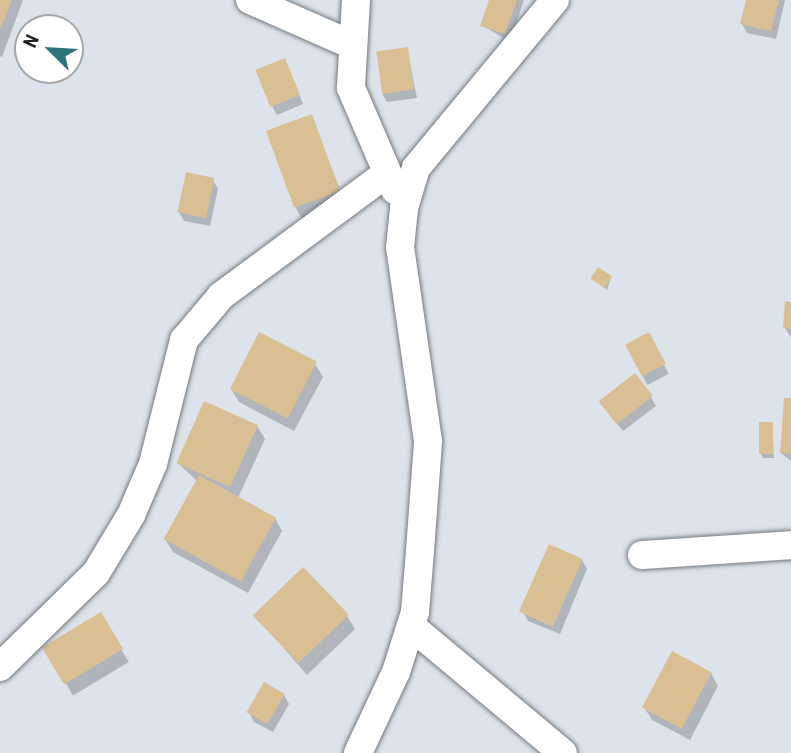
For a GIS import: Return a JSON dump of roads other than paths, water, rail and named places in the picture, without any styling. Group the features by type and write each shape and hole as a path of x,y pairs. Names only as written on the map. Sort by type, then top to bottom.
{"street":[{"path":"250,0 350,44"},
{"path":"356,0 350,44 351,88 404,208"},
{"path":"358,753 411,626 428,441 400,247 404,208 416,167 555,0"},
{"path":"0,667 96,573 131,515 153,464 184,340 221,296 387,174"},
{"path":"642,555 791,545"},
{"path":"411,626 563,753"}]}
